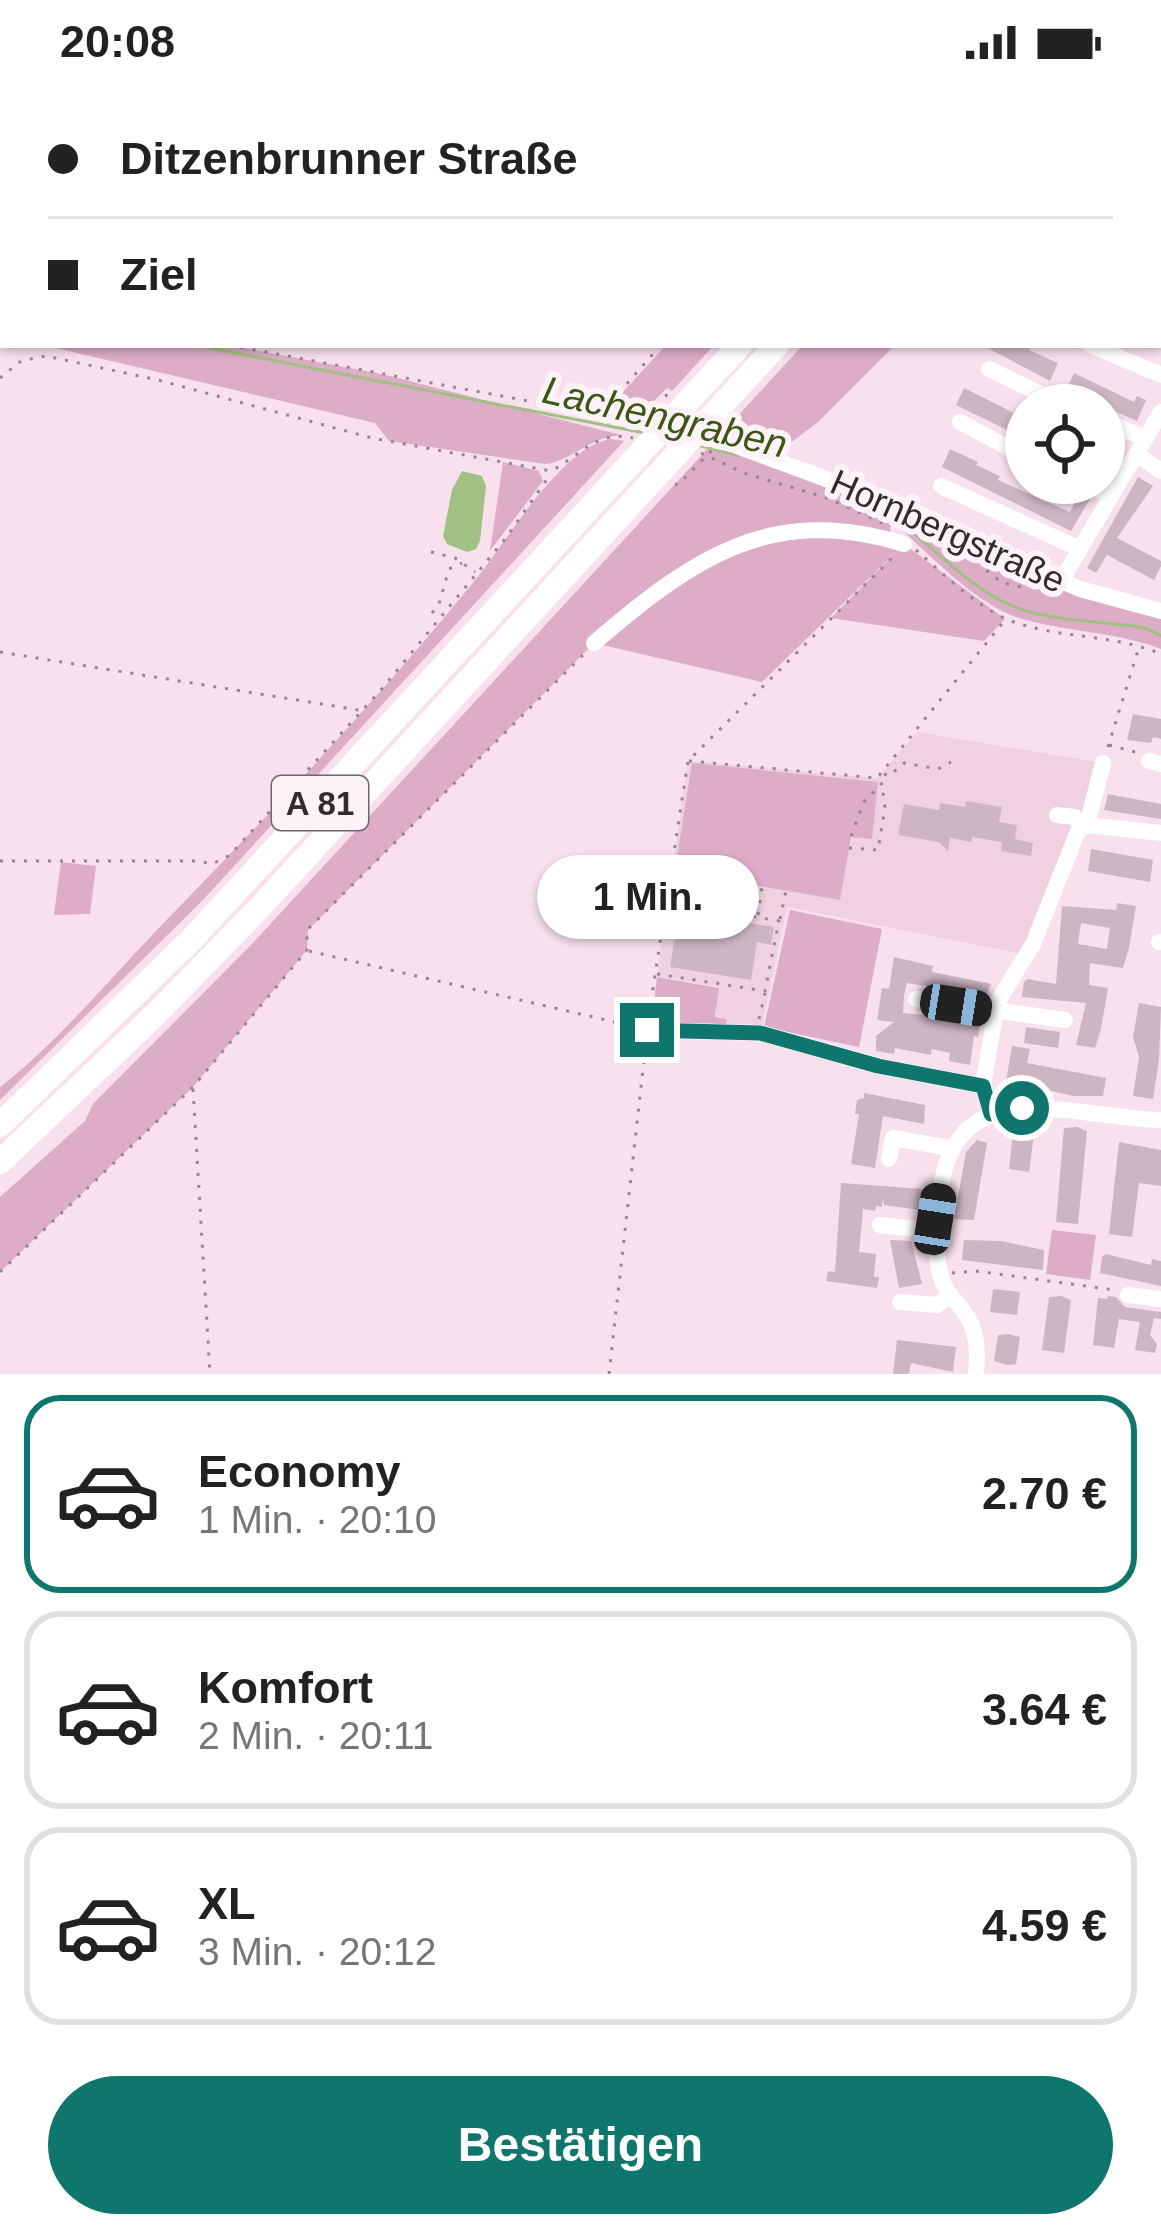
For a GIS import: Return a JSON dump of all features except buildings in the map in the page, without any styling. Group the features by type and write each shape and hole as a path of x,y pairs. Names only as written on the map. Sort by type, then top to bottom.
{"highway":[{"name":"A 81","path":"0,1125 191,940 737,348"},
{"name":"A 81","path":"0,1162 216,953 774,348"}],"street":[{"path":"1097,348 1161,375"},
{"path":"989,369 1020,384"},
{"path":"1125,471 1161,412"},
{"path":"960,422 1005,446"},
{"path":"1125,436 1161,471"},
{"name":"Hornbergstraße","path":"730,450 920,514 971,542 1056,578 1161,611"},
{"path":"941,486 1078,548"},
{"path":"1056,578 1105,504"},
{"path":"594,643 712,557 758,536 811,530 850,532 904,544"},
{"path":"991,1114 983,1086 996,1012 1034,944 1084,826 1088,783 1106,754"},
{"path":"1057,814 1075,818 1084,826 1161,833"},
{"path":"916,999 1064,1020"},
{"path":"647,1030 756,1033 878,1066 983,1086"},
{"path":"976,1374 973,1328 940,1276 936,1231 950,1148 959,1133 991,1114 1022,1108 1161,1120"},
{"path":"890,1159 892,1138 950,1148"},
{"path":"880,1225 936,1231"},
{"path":"1128,1295 1161,1299"},
{"path":"900,1302 937,1305 949,1296"}],"path":[{"path":"245,348 658,426"},
{"path":"608,416 616,396 658,348"},
{"path":"0,378 21,361 46,356 158,380 372,438 550,471"},
{"path":"637,421 668,390 686,404"},
{"path":"0,861 212,864 230,855 361,711 477,573 547,484 550,471 586,445 613,435"},
{"path":"657,476 679,485 730,450"},
{"path":"730,450 730,466 744,473 887,525 904,544 1006,619 1161,654"},
{"path":"971,542 984,570 1004,582 1029,587 1056,578"},
{"path":"609,1374 647,1030 688,761 904,544"},
{"path":"431,552 462,562 477,573"},
{"path":"432,613 449,569 462,562"},
{"path":"688,761 877,778 1006,619"},
{"path":"0,1272 193,1087 307,950 308,930 319,917 594,643"},
{"path":"1140,646 1106,754 1144,754 1155,762"},
{"path":"0,652 361,711"},
{"path":"851,836 864,802 904,763 938,769 951,762"},
{"path":"881,773 889,776"},
{"path":"849,848 878,850 885,808 882,784"},
{"path":"708,909 737,882"},
{"path":"758,917 762,887"},
{"path":"756,1033 786,891"},
{"path":"666,902 779,921"},
{"path":"307,950 647,1030"},
{"path":"655,973 765,991"},
{"path":"193,1087 210,1374"},
{"path":"940,1276 976,1271 1128,1295"}],"shaded area":[{"path":"56,348 245,348 386,375 625,436 603,439 545,464 389,441 375,423"},
{"path":"663,348 711,348 672,391 667,388 636,419 617,406 622,393"},
{"path":"800,348 892,348 818,422 780,451 780,463 1161,617 1161,649 1016,617 983,600 891,520 890,534 897,551 762,682 594,643 308,930 307,950 193,1087 0,1272 0,1197 85,1121 93,1104 251,945"},
{"path":"611,439 624,441 202,901 0,1100 0,1087 80,1012 362,712 557,475 593,445"},
{"path":"503,462 539,471 543,481 490,551"},
{"path":"462,471 482,476 486,486 480,541 467,552 447,544 443,536 452,490"},
{"path":"904,544 1005,619 984,641 831,618"},
{"path":"918,732 1103,763 1033,944 1018,953 787,907 762,1026 727,1026 728,1019 716,1016 719,987 657,976 688,761 877,778"},
{"path":"692,763 878,782 872,839 851,837 840,900 725,880 709,902 694,899 695,889 673,882"},
{"path":"61,862 96,866 90,914 54,915"},
{"path":"790,910 882,929 859,1047 764,1027"},
{"path":"657,977 719,988 715,1017 727,1019 726,1026 659,1025 652,1016"},
{"path":"1052,1230 1096,1235 1090,1280 1046,1274"}],"waterway":[{"name":"Lachengraben","path":"209,348 645,433"},
{"name":"Lachengraben","path":"701,446 739,455"},
{"name":"Lachengraben","path":"882,508 1000,600 1034,613 1146,628 1161,636"}],"route":[{"path":"647,1030 760,1033 878,1066 983,1086 991,1114 1022,1108"}]}
